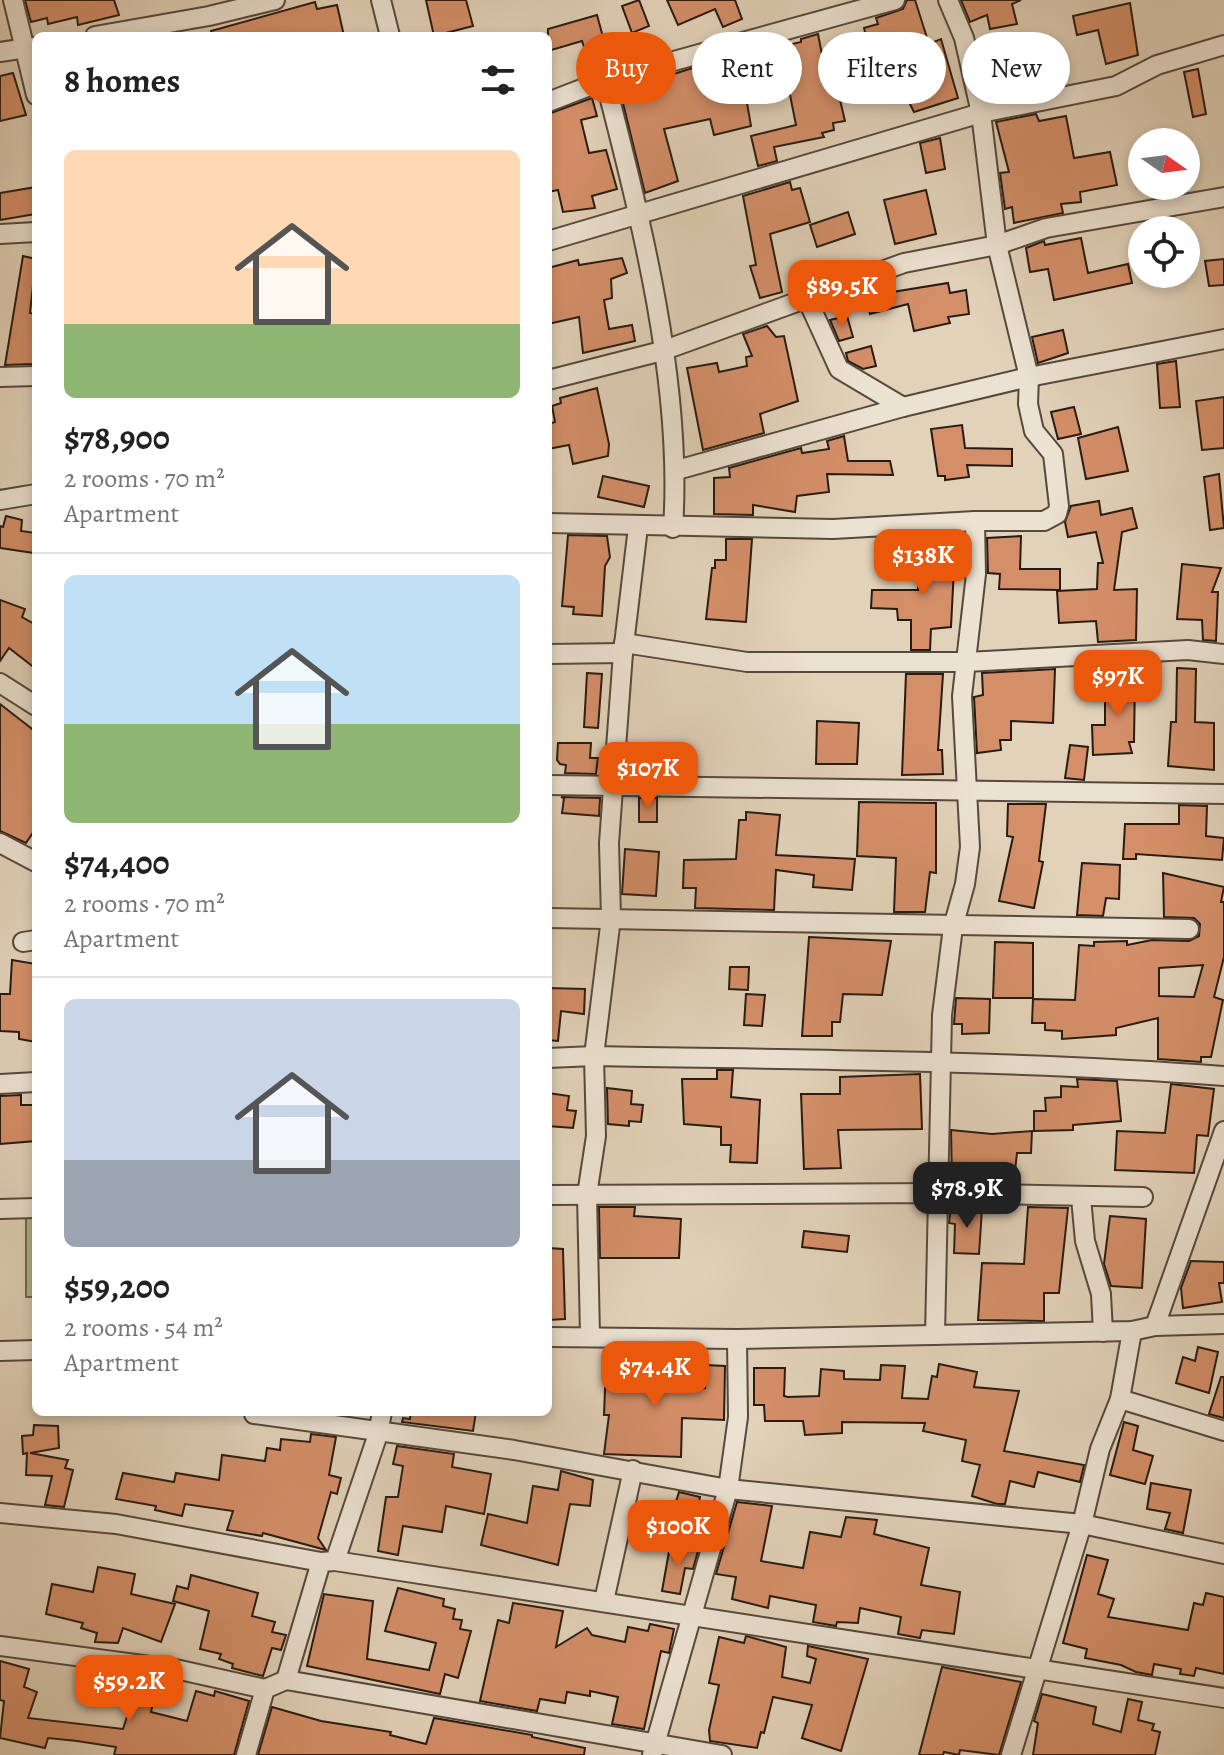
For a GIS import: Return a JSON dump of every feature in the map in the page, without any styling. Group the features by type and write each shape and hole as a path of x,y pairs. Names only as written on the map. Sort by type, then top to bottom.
{"street":[{"path":"0,52 30,47 13,0"},
{"path":"118,32 209,16 275,0"},
{"path":"381,0 389,32"},
{"path":"676,60 895,0"},
{"path":"552,523 833,529 975,521 1044,521 1057,514 1059,506 1053,454 1034,431 1028,404 1029,377 997,245 981,113 964,38 948,0"},
{"path":"552,240 981,113 1116,86 1157,65 1224,45"},
{"path":"552,100 576,91"},
{"path":"611,104 639,213 662,351 677,470 673,528"},
{"path":"552,379 662,351 808,301 904,263 997,245 1046,228 1224,197"},
{"path":"0,234 32,232"},
{"path":"808,301 839,369 903,407"},
{"path":"677,470 903,407 1029,377 1224,339"},
{"path":"0,377 32,376"},
{"path":"0,500 32,495"},
{"path":"935,1335 939,1232 936,1193 944,1063 942,1015 953,927 965,884 970,847 970,790 963,725 966,662 976,574 975,521"},
{"path":"590,1335 587,1195 596,1136 594,1056 611,918 613,886 609,843 623,648 638,527"},
{"path":"552,654 623,648 747,662 966,662 1188,650 1224,654"},
{"path":"0,683 32,703"},
{"path":"552,785 1224,794"},
{"path":"0,843 32,860"},
{"path":"552,918 1189,929"},
{"path":"552,1058 944,1063 1122,1068 1224,1076"},
{"path":"0,1084 32,1082"},
{"path":"1155,1326 1221,1156 1224,1131"},
{"path":"552,1195 936,1193 1143,1197"},
{"path":"1081,1198 1085,1241 1101,1294 1103,1332"},
{"path":"0,1209 32,1208"},
{"path":"552,1337 737,1339 1103,1332 1155,1326 1224,1324"},
{"path":"1011,1755 1082,1524 1100,1449 1120,1399 1132,1331"},
{"path":"653,1750 728,1489 738,1417 737,1339"},
{"path":"0,1351 32,1350"},
{"path":"1120,1399 1224,1431"},
{"path":"266,1416 633,1470 728,1489 1082,1524 1224,1554"},
{"path":"286,1680 378,1434 381,1416"},
{"path":"604,1601 633,1470"},
{"path":"0,1513 116,1524 328,1561 604,1601 690,1618 1224,1698"},
{"path":"0,1646 180,1670 265,1689 286,1680 653,1750 722,1755"},
{"path":"246,1755 265,1689"}],"green space":[{"path":"26,1217 32,1217 32,1297 26,1297"}],"building":[{"path":"25,0 114,0 119,15 78,25 77,17 48,24 47,18 31,22"},
{"path":"426,0 466,0 473,26 450,32 433,32"},
{"path":"639,0 649,26 632,32 622,6"},
{"path":"667,0 735,0 742,19 723,27 715,9 678,25"},
{"path":"907,0 915,0 925,32 865,32 864,28 878,24 876,18 903,9"},
{"path":"961,0 1021,0 1012,4 1017,24 990,29 987,15 970,22"},
{"path":"315,2 317,9 337,5 343,32 211,32"},
{"path":"1130,3 1138,55 1106,64 1098,30 1077,35 1073,16"},
{"path":"597,15 602,32 576,32 576,43 552,50 552,32 548,29"},
{"path":"818,34 818,104 841,104 845,121 833,123 834,130 822,133 824,137 774,147 777,161 758,166 751,136 796,125 792,104 802,104 802,39"},
{"path":"946,56 958,98 946,102"},
{"path":"692,68 692,104 747,104 751,126 714,135 710,119 664,129 678,181 645,193 623,104 676,104 676,73"},
{"path":"1198,69 1206,114 1193,117 1184,72"},
{"path":"13,73 26,115 0,121 0,76"},
{"path":"576,104 594,104 597,116 581,120 589,153 606,150 617,189 592,196 595,208 563,212 558,190 552,191 552,113"},
{"path":"910,104 939,104 914,112"},
{"path":"1036,114 1039,121 1066,116 1074,158 1110,152 1117,185 1080,192 1081,202 1061,204 1063,213 1014,223 1012,207 1005,209 1000,173 1009,172 996,122"},
{"path":"940,138 945,169 926,173 920,143"},
{"path":"790,182 792,190 800,188 810,222 770,234 782,292 760,298 750,266 756,265 743,196"},
{"path":"32,188 32,215 0,220 0,193"},
{"path":"926,190 936,234 895,244 884,200"},
{"path":"848,212 855,234 817,247 810,225"},
{"path":"1081,238 1088,273 1128,264 1128,284 1054,300 1048,269 1030,272 1026,248 1044,241 1045,245"},
{"path":"23,256 32,258 32,364 5,365"},
{"path":"622,258 627,273 611,279 612,298 604,300 609,329 632,325 635,341 583,353 579,317 552,323 552,267 578,260 579,265"},
{"path":"1224,259 1224,285 1209,286 1205,261"},
{"path":"948,283 950,293 966,290 969,314 948,317 950,323 914,331 908,304 870,314 864,290 884,284 886,293"},
{"path":"847,316 853,337 839,341 830,320"},
{"path":"767,326 776,337 784,336 798,401 760,414 764,433 703,450 687,368 717,363 719,372 747,366 746,357 752,356 743,334"},
{"path":"1063,330 1068,353 1038,363 1032,337"},
{"path":"871,346 876,366 863,369 848,361 846,353"},
{"path":"1176,361 1180,407 1160,408 1157,364"},
{"path":"597,388 609,444 608,456 573,464 569,445 552,448 552,423 555,422 552,406 561,403 560,398"},
{"path":"1224,397 1224,448 1202,450 1196,401"},
{"path":"1074,407 1081,434 1058,439 1051,412"},
{"path":"962,425 965,448 1012,449 1012,466 967,465 969,477 945,480 945,476 938,476 931,429"},
{"path":"1118,427 1128,471 1086,479 1078,438"},
{"path":"844,436 848,461 890,461 893,475 827,474 829,492 797,496 795,512 753,505 753,515 714,514 714,478 730,477 729,468 801,448 802,453 829,449 827,441"},
{"path":"1219,474 1224,528 1210,530 1204,477"},
{"path":"603,476 649,486 644,507 598,497"},
{"path":"1099,501 1101,515 1132,508 1137,528 1122,532 1114,590 1137,589 1136,640 1098,642 1096,621 1059,623 1057,591 1097,589 1098,563 1103,563 1096,532 1068,537 1065,522 1071,506"},
{"path":"6,516 22,520 21,531 32,532 32,553 0,548 0,526 3,527"},
{"path":"568,535 607,536 610,557 605,566 602,616 573,614 574,607 562,606"},
{"path":"940,535 938,568 954,568 951,627 931,629 930,650 911,650 911,620 898,620 897,609 871,608 872,590 918,590 920,536"},
{"path":"1021,536 1020,569 1060,569 1060,590 999,589 1000,574 988,573 987,538"},
{"path":"726,539 752,539 746,622 706,619 712,568 715,568 715,560 726,560"},
{"path":"1182,564 1221,568 1212,592 1218,592 1216,641 1203,640 1202,620 1177,619"},
{"path":"0,600 25,609 22,617 32,623 32,666 9,648 0,661"},
{"path":"1131,665 1135,679 1134,742 1129,742 1132,753 1093,755 1092,725 1105,725 1105,698 1118,699 1117,666"},
{"path":"1177,668 1196,669 1195,722 1214,723 1214,770 1168,766 1171,722 1176,722"},
{"path":"1055,669 1053,723 1011,721 1011,740 1000,740 1001,750 977,753 974,697 983,695 982,673"},
{"path":"587,673 602,674 598,728 584,727"},
{"path":"906,674 943,674 938,750 942,750 943,774 902,775"},
{"path":"0,704 32,729 32,834 26,843 0,831"},
{"path":"817,721 859,723 857,764 816,764"},
{"path":"558,743 591,743 590,758 598,758 596,774 565,773 566,765 557,760"},
{"path":"1070,745 1088,747 1084,780 1065,778"},
{"path":"561,797 600,798 599,816 562,813 564,798"},
{"path":"639,798 657,798 657,822 639,822"},
{"path":"859,802 936,803 936,873 930,872 925,912 894,912 896,858 857,856"},
{"path":"1008,804 1046,804 1039,861 1043,862 1034,908 999,901 1013,837 1007,836"},
{"path":"1179,805 1207,806 1206,836 1224,838 1222,860 1136,854 1136,859 1123,859 1125,824 1179,824"},
{"path":"746,812 780,815 776,855 855,859 852,890 813,887 814,875 776,870 774,910 695,908 696,888 683,888 684,860 736,859 739,820 746,820"},
{"path":"625,849 659,852 656,896 622,894"},
{"path":"1082,863 1120,865 1119,899 1106,898 1103,916 1077,915"},
{"path":"1163,873 1224,887 1221,902 1224,902 1224,957 1214,997 1223,1000 1211,1057 1201,1057 1201,1062 1158,1059 1158,1018 1116,1028 1116,1035 1062,1039 1062,1031 1045,1030 1045,1023 1032,1023 1033,999 1075,1000 1079,945 1094,946 1094,942 1127,941 1127,945 1152,940 1189,941 1199,936 1200,924 1194,918 1164,917","holes":["1203,965 1194,997 1159,996 1159,968"]},
{"path":"809,937 891,941 882,995 843,994 840,1022 832,1022 832,1036 802,1036"},
{"path":"995,942 1033,943 1033,998 993,998"},
{"path":"12,960 32,963 32,1041 19,1039 19,1032 0,1031 0,994 10,994"},
{"path":"730,967 749,967 748,990 729,989"},
{"path":"552,988 585,989 584,1014 561,1011 558,1041 552,1040"},
{"path":"746,994 765,995 762,1026 744,1025"},
{"path":"956,998 990,999 989,1033 962,1034 962,1024 954,1024"},
{"path":"717,1070 733,1070 731,1097 760,1100 757,1163 730,1162 731,1145 721,1145 721,1127 684,1124 682,1079 717,1079"},
{"path":"920,1074 922,1129 838,1130 841,1168 804,1169 801,1094 840,1094 840,1077"},
{"path":"1077,1079 1117,1081 1121,1121 1073,1125 1073,1130 1034,1131 1034,1111 1046,1111 1045,1098 1061,1097 1061,1086 1078,1087"},
{"path":"1171,1084 1214,1089 1208,1136 1197,1135 1194,1173 1115,1170 1117,1131 1165,1133"},
{"path":"607,1088 632,1091 631,1104 643,1105 641,1122 629,1121 629,1126 608,1124"},
{"path":"552,1094 569,1096 567,1110 576,1111 573,1128 552,1126"},
{"path":"21,1095 21,1105 32,1105 32,1141 0,1144 0,1096"},
{"path":"951,1130 992,1134 1032,1131 1031,1153 1017,1153 1014,1180 952,1180"},
{"path":"599,1207 635,1207 634,1216 681,1219 679,1258 600,1258"},
{"path":"1028,1207 1068,1208 1059,1293 1044,1293 1044,1321 978,1320 982,1263 1024,1264"},
{"path":"951,1208 982,1209 979,1254 954,1253 955,1224 949,1223"},
{"path":"1110,1216 1146,1219 1142,1288 1111,1286 1104,1264"},
{"path":"804,1231 849,1236 847,1252 802,1247"},
{"path":"552,1248 563,1249 565,1319 552,1320"},
{"path":"1191,1261 1224,1262 1224,1283 1219,1283 1222,1302 1183,1308 1181,1288"},
{"path":"1198,1347 1218,1352 1209,1393 1176,1383 1183,1357 1195,1361"},
{"path":"647,1362 662,1362 661,1387 697,1389 705,1388 707,1365 725,1366 724,1420 682,1418 681,1457 604,1454 609,1415 604,1415 606,1364 647,1365"},
{"path":"939,1364 977,1372 974,1387 1019,1391 1004,1451 1084,1465 1080,1482 1038,1472 1034,1487 1010,1481 1005,1504 997,1504 972,1496 980,1465 962,1461 966,1440 923,1431 925,1423 842,1422 842,1433 805,1435 803,1421 765,1421 764,1405 754,1405 754,1368 785,1368 784,1396 788,1397 819,1396 821,1369 844,1371 844,1379 880,1380 881,1365 905,1366 902,1398 928,1399 932,1376 937,1377"},
{"path":"1221,1377 1224,1377 1224,1418 1209,1414"},
{"path":"410,1416 475,1416 473,1431 402,1422 403,1418 410,1419"},
{"path":"1124,1422 1138,1426 1133,1450 1153,1456 1145,1484 1110,1475"},
{"path":"34,1425 58,1426 59,1448 30,1453 68,1460 65,1468 73,1470 64,1507 45,1505 52,1476 26,1475 27,1453 23,1454 22,1436 33,1435"},
{"path":"311,1434 336,1437 329,1475 341,1478 337,1494 331,1492 318,1538 326,1550 263,1533 262,1536 227,1530 233,1511 185,1504 182,1516 155,1510 156,1506 116,1499 123,1473 174,1482 176,1473 219,1480 222,1455 265,1461 267,1448 280,1450 281,1439 310,1442"},
{"path":"397,1446 454,1454 452,1467 491,1474 484,1514 446,1506 442,1532 403,1526 398,1555 378,1551 386,1497 398,1497 403,1466 393,1464"},
{"path":"561,1471 593,1480 590,1506 570,1504 558,1565 481,1545 488,1514 527,1523 533,1486 558,1490"},
{"path":"1151,1483 1191,1490 1183,1533 1165,1529 1170,1513 1147,1509"},
{"path":"679,1492 700,1497 696,1513 674,1508"},
{"path":"737,1502 772,1506 761,1561 803,1568 810,1532 841,1537 846,1517 877,1520 874,1534 929,1548 921,1585 960,1592 954,1634 922,1630 920,1638 898,1634 901,1617 860,1608 858,1623 837,1622 836,1626 813,1622 816,1605 770,1596 768,1608 732,1599 736,1577 716,1574"},
{"path":"670,1546 698,1551 693,1569 685,1568 680,1594 662,1591"},
{"path":"1087,1555 1108,1560 1098,1594 1114,1599 1108,1617 1188,1630 1194,1603 1203,1605 1206,1593 1224,1597 1224,1674 1196,1668 1194,1676 1180,1674 1181,1669 1154,1664 1152,1675 1136,1672 1121,1665 1085,1658 1087,1649 1063,1643"},
{"path":"98,1567 135,1574 131,1594 175,1604 161,1642 123,1628 118,1643 95,1642 97,1633 81,1628 83,1623 46,1614 52,1584 93,1592"},
{"path":"191,1575 258,1593 252,1616 275,1622 272,1632 286,1635 281,1650 272,1648 263,1676 232,1668 233,1664 219,1659 221,1654 200,1649 209,1611 173,1601 177,1586 188,1589"},
{"path":"398,1588 444,1599 443,1606 455,1609 453,1619 462,1620 460,1629 471,1631 458,1678 445,1674 440,1694 307,1666 324,1594 373,1601 367,1659 429,1670 436,1643 385,1631"},
{"path":"513,1603 563,1611 556,1647 587,1628 592,1635 625,1642 628,1627 648,1631 650,1624 674,1629 669,1653 661,1651 644,1729 612,1724 618,1697 590,1691 590,1696 567,1692 565,1703 540,1699 537,1711 480,1701 498,1620 509,1623"},
{"path":"746,1636 786,1647 782,1677 810,1683 816,1659 807,1656 808,1646 868,1659 841,1751 802,1738 812,1705 773,1697 757,1748 710,1741 709,1730 719,1685 709,1683 719,1637 744,1643"},
{"path":"0,1661 29,1669 24,1687 37,1692 28,1718 123,1729 137,1686 156,1690 151,1712 187,1721 196,1691 214,1696 215,1691 249,1701 234,1755 114,1755 116,1747 48,1738 45,1748 0,1738 4,1701 0,1700"},
{"path":"942,1667 1021,1682 999,1755 960,1750 959,1755 944,1752 943,1755 919,1755"},
{"path":"1042,1694 1096,1707 1093,1724 1121,1732 1128,1699 1142,1702 1138,1720 1154,1724 1152,1730 1160,1732 1155,1755 1033,1755 1038,1723 1034,1721"},
{"path":"272,1707 321,1721 391,1732 390,1735 426,1744 434,1718 532,1735 585,1748 584,1755 258,1755"}]}
